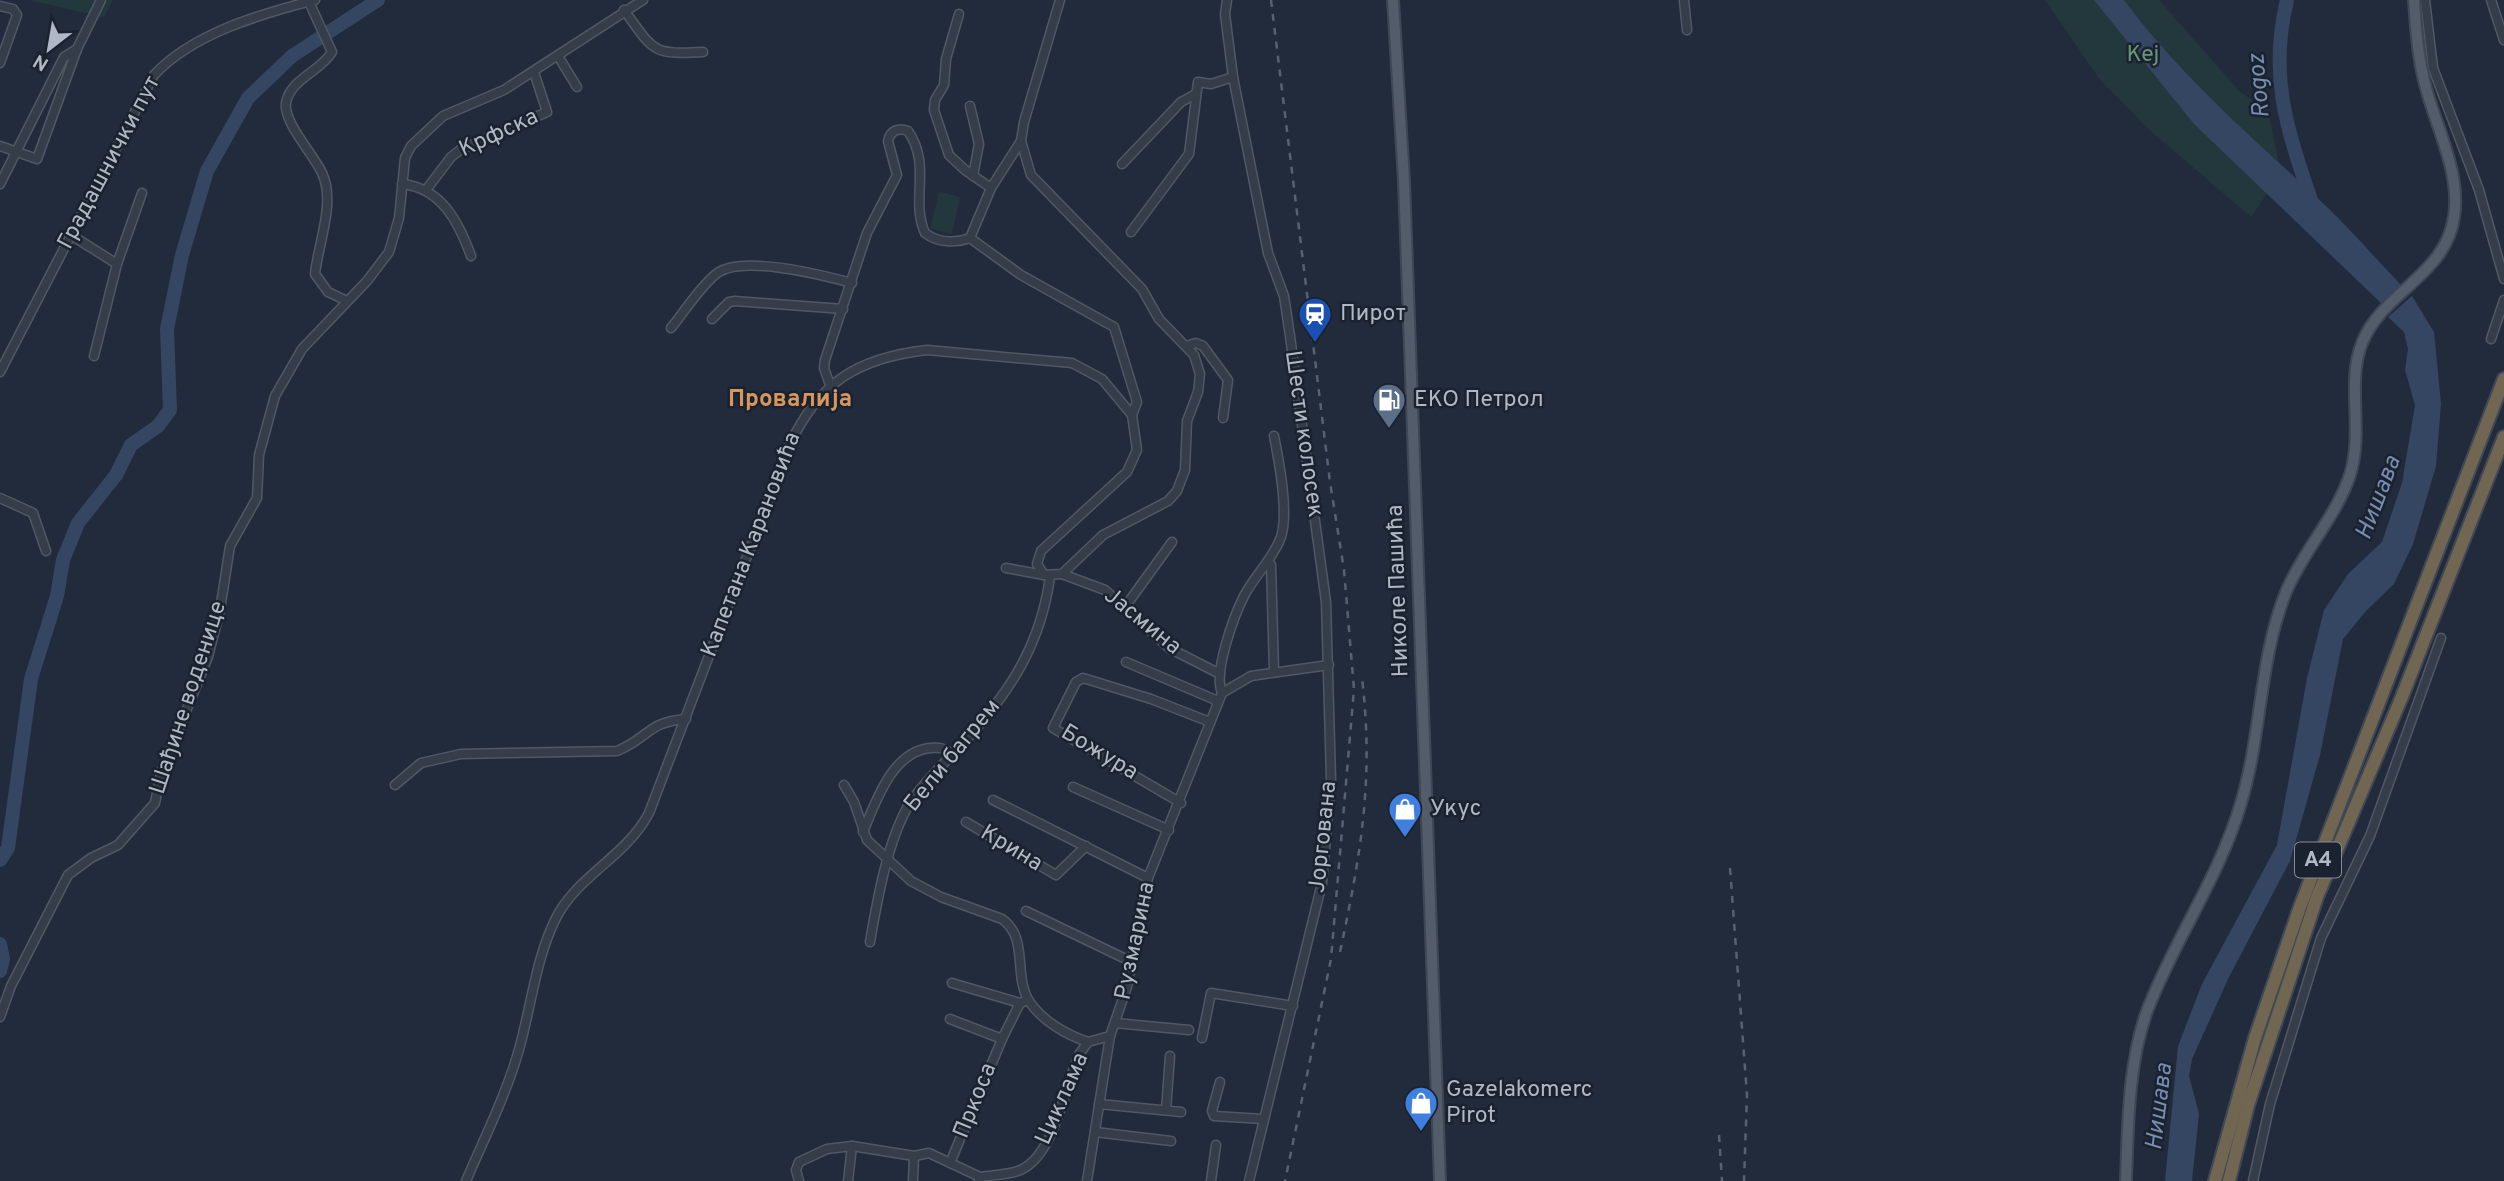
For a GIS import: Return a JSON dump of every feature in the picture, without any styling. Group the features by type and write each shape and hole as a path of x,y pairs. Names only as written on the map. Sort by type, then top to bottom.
{"highway":[{"name":"A4","path":"2215,1181 2255,1038 2298,913 2504,379"},
{"name":"A4","path":"2229,1181 2248,1105 2312,910 2401,699 2504,437"}],"main road":[{"name":"Николе Пашића","path":"1393,0 1406,224 1440,1181"},
{"path":"2126,1181 2132,1085 2146,1015 2235,822 2254,747 2271,639 2287,589 2340,497 2350,474 2358,426 2358,359 2370,328 2428,270 2450,236 2456,201 2449,161 2420,61 2414,0"}],"street":[{"path":"0,146 37,159 77,49 101,0"},
{"name":"Шађине воденице","path":"0,1017 11,986 68,875 91,858 118,845 155,803 161,773 208,657 220,610 230,546 257,498 259,455 275,396 302,349 389,253 397,226 405,158 411,146 433,122 504,90 643,0"},
{"path":"830,384 826,379 825,360 867,233 897,175 888,141 895,130 908,131 920,159 920,207 925,233 940,241 959,242 970,238 991,188 1021,141 1030,97 1060,0"},
{"name":"Шести колосек","path":"1227,0 1225,13 1233,77 1268,253 1284,296 1326,602 1329,665"},
{"path":"1684,0 1687,30"},
{"path":"2425,0 2433,68 2479,190 2504,279"},
{"path":"2491,0 2504,40"},
{"path":"312,1 332,52 327,60 297,83 286,105 287,117 317,162 327,188 315,274 328,292 347,301"},
{"name":"Градашнички пут","path":"0,372 142,92 160,69 225,30 312,1"},
{"path":"0,6 13,9 17,15 0,63"},
{"path":"624,10 649,46 658,52 703,52"},
{"path":"959,14 946,59 943,85 935,100 934,110 949,155 991,188"},
{"path":"0,184 64,57 77,49"},
{"path":"558,56 577,87"},
{"name":"Крфска","path":"426,190 443,166 460,150 547,112 534,72"},
{"path":"1131,232 1189,154 1193,142 1194,95 1198,82 1212,84 1233,77"},
{"path":"1122,164 1181,102 1194,95"},
{"path":"970,106 979,144 973,176"},
{"path":"1006,568 1047,576 1062,574 1103,535 1168,501 1177,491 1185,471 1187,421 1200,384 1198,363 1159,318 1134,281 1035,182 1025,164 1021,141"},
{"path":"402,184 426,190 452,215 471,257"},
{"path":"94,356 117,264 142,193"},
{"path":"71,235 117,264"},
{"path":"970,238 1021,275 1114,327 1137,402 1132,415"},
{"path":"671,328 708,282 727,268 739,265 773,268 852,283"},
{"path":"712,318 729,302 735,300 843,309"},
{"path":"2491,339 2504,300"},
{"path":"1186,346 1196,343 1203,346 1228,380 1223,418"},
{"name":"Капетана Карановића","path":"466,1181 517,1055 544,944 555,918 566,901 640,831 660,789 789,446 811,405 830,384 862,367 909,352 928,350 1072,363 1091,371 1114,390 1132,415 1138,450 1134,461 1116,484 1041,551 1037,564 1047,576"},
{"name":"Рузмарина","path":"1189,1030 1115,1023 1132,962 1148,878 1181,803 1220,697 1220,674 1236,614 1245,594 1268,561 1283,527 1279,459 1274,436"},
{"path":"0,498 33,513 46,551"},
{"path":"1125,607 1172,542"},
{"path":"1268,561 1271,565 1274,614 1274,671"},
{"name":"Јасмина","path":"1062,574 1099,587 1169,648 1220,674"},
{"name":"Бели багрем","path":"870,942 889,860 909,803 951,753 989,714 1026,660 1045,612 1047,576"},
{"path":"2253,1181 2270,1104 2321,938 2370,836 2441,638"},
{"path":"1126,662 1220,697 1244,678 1274,671 1329,665"},
{"name":"Јоргована","path":"1249,1181 1293,1006 1325,858 1331,779 1329,665"},
{"name":"Божура","path":"1181,803 1053,728 1078,680 1085,678 1210,722"},
{"path":"395,785 414,768 443,758 488,751 617,751 634,744 657,723 686,719"},
{"path":"863,832 893,771 911,753 935,748 951,753"},
{"path":"844,785 854,802 863,832 876,850 923,889 1009,925 1017,939 1024,1002"},
{"path":"1073,787 1169,830"},
{"name":"Крина","path":"993,800 1148,878"},
{"name":"Крина","path":"966,822 1056,875 1086,846"},
{"path":"1026,912 1132,962"},
{"path":"952,983 1024,1002 1048,1021 1088,1042"},
{"path":"1202,1038 1210,993 1293,1006"},
{"name":"Пркоса","path":"950,1163 1002,1038 1024,1002"},
{"name":"Пркоса","path":"950,1019 1002,1038"},
{"name":"Циклама","path":"980,1179 1006,1177 1020,1170 1039,1154 1050,1134 1075,1063 1088,1042 1110,1036 1115,1023"},
{"path":"1087,1181 1110,1036"},
{"path":"1166,1110 1170,1056"},
{"path":"1220,1082 1212,1111 1214,1116 1264,1119"},
{"path":"1099,1104 1181,1112"},
{"path":"1095,1132 1171,1141"},
{"path":"1211,1181 1216,1144"},
{"path":"799,1181 796,1170 799,1162 827,1149 852,1146 914,1156 929,1153 980,1179"},
{"path":"848,1181 852,1146"},
{"path":"913,1181 914,1156"}],"green space":[{"path":"28,0 113,0 104,17"},
{"name":"Кеј","path":"2045,0 2159,0 2240,92 2268,111 2281,173 2251,217 2145,126 2098,77"},
{"path":"939,192 960,197 952,234 930,229"}],"water":[{"path":"2094,0 2124,0 2146,29 2195,82 2327,207 2401,285 2382,304 2194,124"},
{"path":"2412,296 2434,332 2441,404 2436,466 2413,544 2394,584 2366,611 2343,639 2320,755 2290,861 2229,977 2192,1059 2189,1076 2199,1114 2192,1181 2165,1181 2178,1046 2202,984 2277,845 2307,678 2324,610 2348,574 2382,542 2402,483 2415,405 2405,370 2408,349 2404,332 2388,317"}],"waterway":[{"path":"0,860 8,848 31,679 57,596 63,560 78,523 116,475 131,445 158,426 170,410 167,329 182,255 207,171 248,98 292,56 378,0"},
{"name":"Rogoz","path":"2287,0 2282,28 2280,80 2289,129 2313,206"},
{"path":"0,944 3,959 0,971"}],"railway":[{"path":"1271,0 1330,482 1344,570 1354,689 1331,959 1285,1181"},
{"path":"1340,952 1354,882 1366,783 1367,750 1362,678"},
{"path":"1730,868 1747,1095 1744,1181"},
{"path":"1719,1135 1722,1181"}],"place":[{"name":"Пирот","path":"1315,344"},
{"name":"ЕКО Петрол","path":"1389,430"},
{"name":"Укус","path":"1405,839"},
{"name":"Gazelakomerc Pirot","path":"1421,1133"}],"district":[{"name":"Провалија","path":"790,400"}],"water label":[{"name":"Нишава","path":"2379,498"},
{"name":"Нишава","path":"2160,1107"}]}
